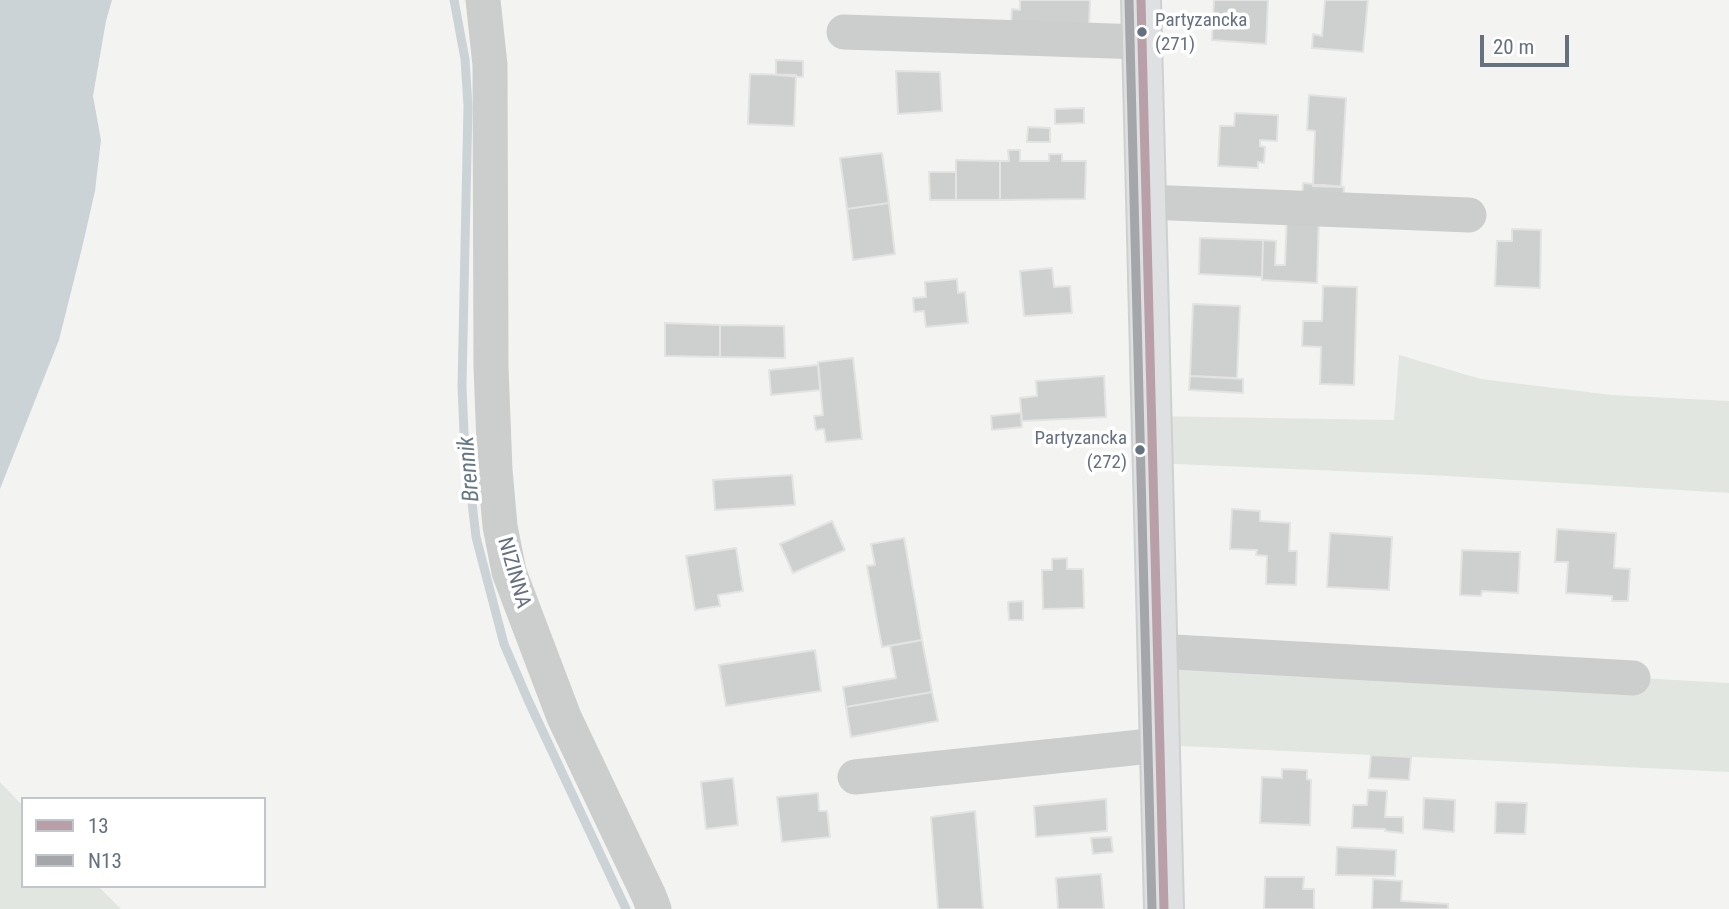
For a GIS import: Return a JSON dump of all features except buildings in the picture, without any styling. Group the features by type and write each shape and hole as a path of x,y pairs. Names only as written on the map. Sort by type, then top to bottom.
{"main road":[{"path":"1141,0 1157,651 1168,902"}],"street":[{"name":"NIZINNA","path":"483,0 490,65 491,367 500,526 509,572 564,717 654,909"},
{"path":"844,32 1142,42"},
{"path":"1146,202 1469,215"},
{"path":"1157,651 1633,678"},
{"path":"855,777 1160,745"}],"shaded area":[{"path":"0,0 112,0 93,96 101,140 95,191 82,248 59,340 0,489"},
{"path":"1399,355 1481,379 1612,395 1729,401 1729,493 1430,475 1153,463 1151,416 1394,420"},
{"path":"1157,651 1729,683 1729,772 1160,745"},
{"path":"0,782 21,804 21,888 100,888 121,909 0,909"}],"waterway":[{"name":"Brennik","path":"454,0 465,59 468,106 462,386 464,433 476,537 504,644 626,909"}],"transit line":[{"name":"N13","path":"1129,0 1152,909"},
{"name":"13","path":"1141,0 1164,909"}],"place":[{"name":"Partyzancka (271)","path":"1142,32"},
{"name":"Partyzancka (272)","path":"1140,450"}]}
